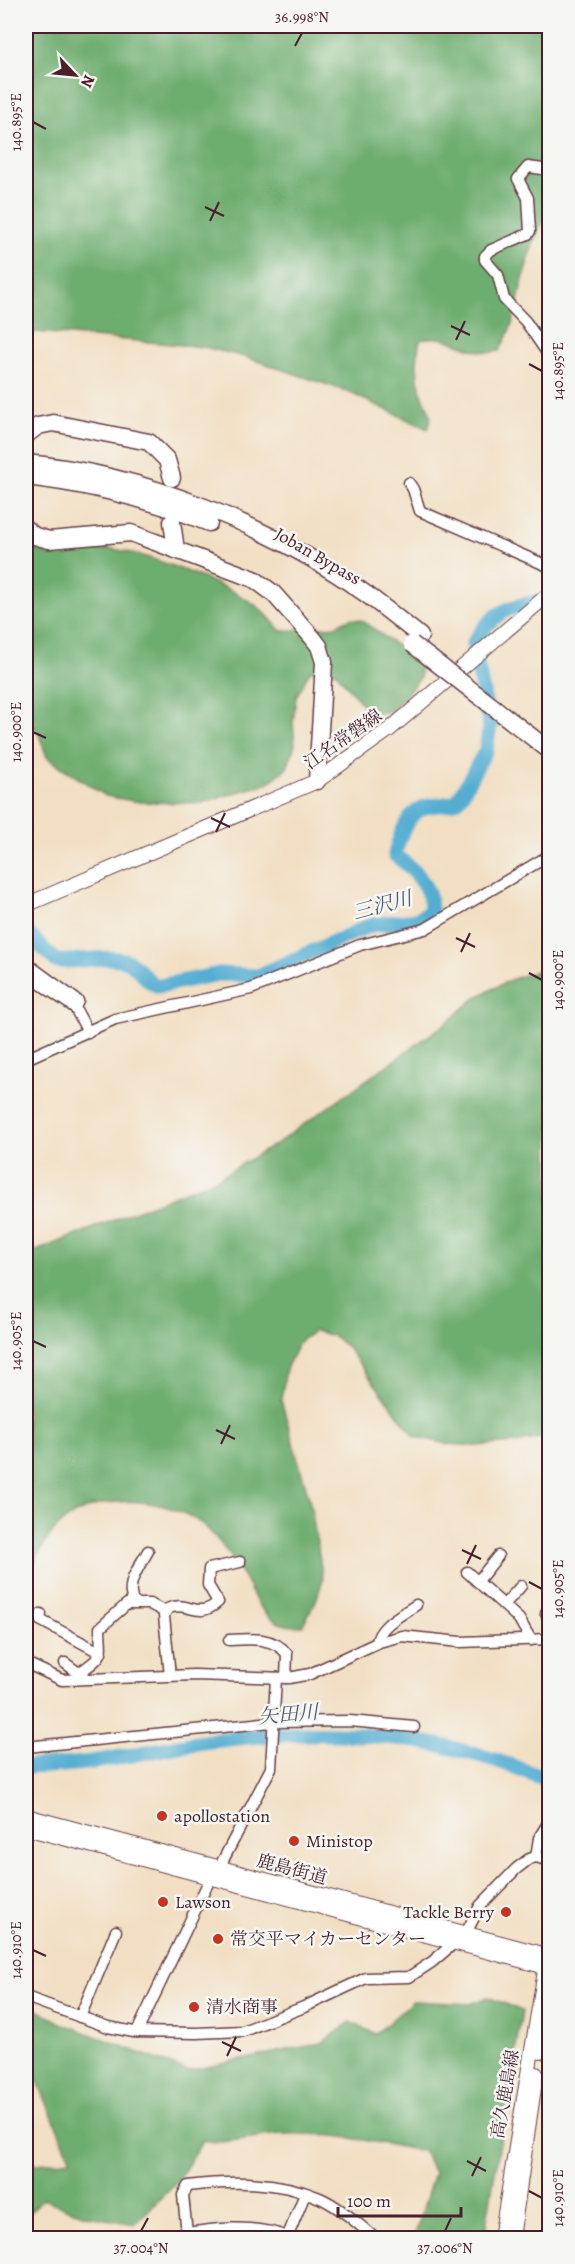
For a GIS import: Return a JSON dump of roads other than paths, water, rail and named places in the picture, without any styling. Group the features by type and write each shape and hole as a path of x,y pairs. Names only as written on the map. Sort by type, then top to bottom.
{"highway":[{"path":"26,488 54,473 39,458 30,441 32,431 53,423 149,442 167,460 172,478"},
{"name":"Joban Bypass","path":"26,463 54,473 129,482 183,500 254,530 308,558 365,593 416,640 549,751"},
{"name":"Joban Bypass","path":"26,477 54,473"},
{"path":"172,522 176,550"},
{"path":"26,529 34,536 49,540 131,533 262,585 319,646 325,673 317,781"},
{"name":"Joban Bypass","path":"416,640 549,737"}],"main road":[{"name":"江名常磐線","path":"26,905 317,781 390,729 549,593"},
{"path":"26,1816 215,1872 548,1962"},
{"path":"26,1828 215,1872"},
{"name":"高久鹿島線","path":"501,2238 548,1962"},
{"name":"高久鹿島線","path":"512,2238 549,2001"}],"street":[{"path":"549,170 528,167 518,179 528,198 530,231 528,234 491,250 485,256 485,260 498,274 504,299 526,321 549,357"},
{"path":"408,483 413,489 420,512 549,567"},
{"path":"26,1059 135,1014 251,989 360,945 425,929 549,855"},
{"path":"26,963 78,1001 75,1008"},
{"path":"26,974 75,1008 88,1032"},
{"path":"135,1603 130,1595 130,1586 148,1551"},
{"path":"478,1581 498,1556"},
{"path":"165,1612 174,1606 184,1606 197,1612 217,1604 218,1599 208,1585 210,1569 240,1562"},
{"path":"467,1572 526,1628 531,1640"},
{"path":"504,1605 521,1586"},
{"path":"549,1603 546,1614 549,1620"},
{"path":"83,1676 101,1653 100,1628 127,1604 150,1604 165,1612"},
{"path":"377,1643 377,1638 385,1627 416,1605"},
{"path":"165,1612 170,1676"},
{"path":"40,1614 40,1620 61,1634 101,1653"},
{"path":"26,1663 62,1680 83,1676 281,1678 310,1674 377,1643 411,1636 460,1642 549,1639"},
{"path":"137,2032 215,1872 267,1777 273,1749 272,1722 287,1659 283,1649 262,1640 229,1640"},
{"path":"65,1663 83,1676"},
{"path":"26,1747 272,1722 350,1721 414,1727"},
{"path":"536,1857 539,1838 549,1820"},
{"path":"26,1997 108,2027 137,2032 243,2031 304,2007 366,1978 409,1977 432,1962 460,1937 480,1906 516,1869 536,1857 549,1861"},
{"path":"80,2017 116,1932"},
{"path":"187,2234 183,2194 188,2186 234,2181 277,2186 320,2198 375,2238"},
{"path":"151,2238 234,2229 261,2229 288,2238 305,2194"}],"waterway":[{"name":"三沢川","path":"26,932 56,961 119,959 132,964 150,982 159,986 219,974 258,976 371,925 416,920 431,911 431,902 425,886 409,866 395,855 400,836 411,816 423,808 458,800 486,750 490,726 473,644 488,624 503,612 522,605 547,601"},
{"name":"矢田川","path":"26,1767 112,1759 182,1745 255,1736 341,1734 424,1742 508,1764 550,1781"}],"place":[{"name":"apollostation","path":"162,1816"},
{"name":"Ministop","path":"294,1841"},
{"name":"Lawson","path":"163,1902"},
{"name":"Tackle Berry","path":"506,1912"},
{"name":"常交平マイカーセンター","path":"218,1939"},
{"name":"清水商事","path":"194,2007"}]}
